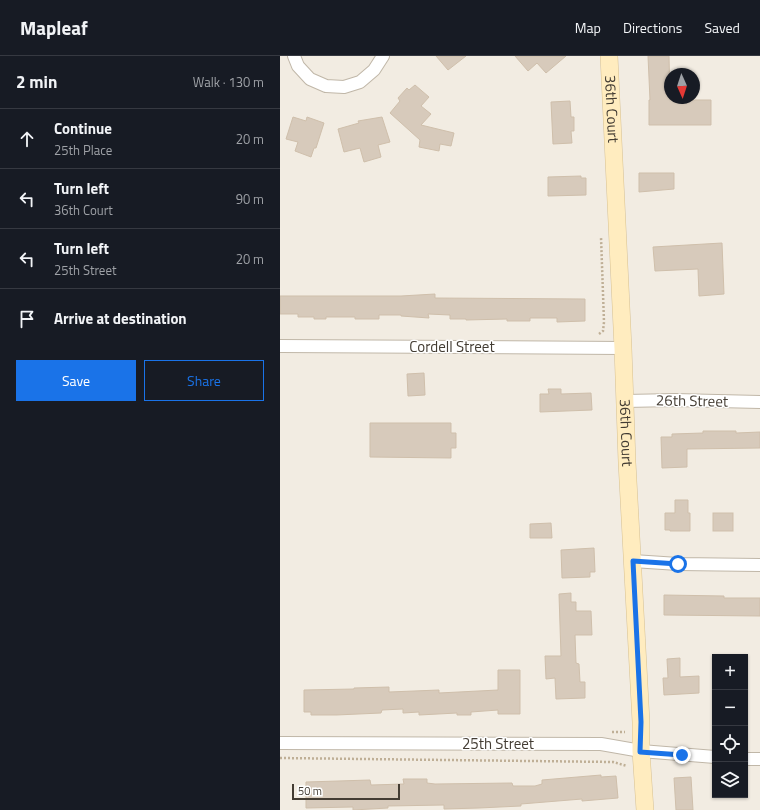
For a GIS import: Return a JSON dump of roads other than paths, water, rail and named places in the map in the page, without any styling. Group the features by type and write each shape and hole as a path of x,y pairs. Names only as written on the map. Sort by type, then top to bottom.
{"street":[{"path":"294,56 298,66 310,79 326,86 344,87 360,82 374,70 384,56"},
{"name":"36th Court","path":"609,56 623,348 626,462 633,561 641,722 640,752 645,810"},
{"name":"Cordell Street","path":"280,346 623,348"},
{"name":"26th Street","path":"625,401 675,400 760,402"},
{"path":"633,561 678,564 760,565"},
{"name":"25th Street","path":"280,743 601,744 640,752 712,757"},
{"path":"748,759 760,759"}]}
